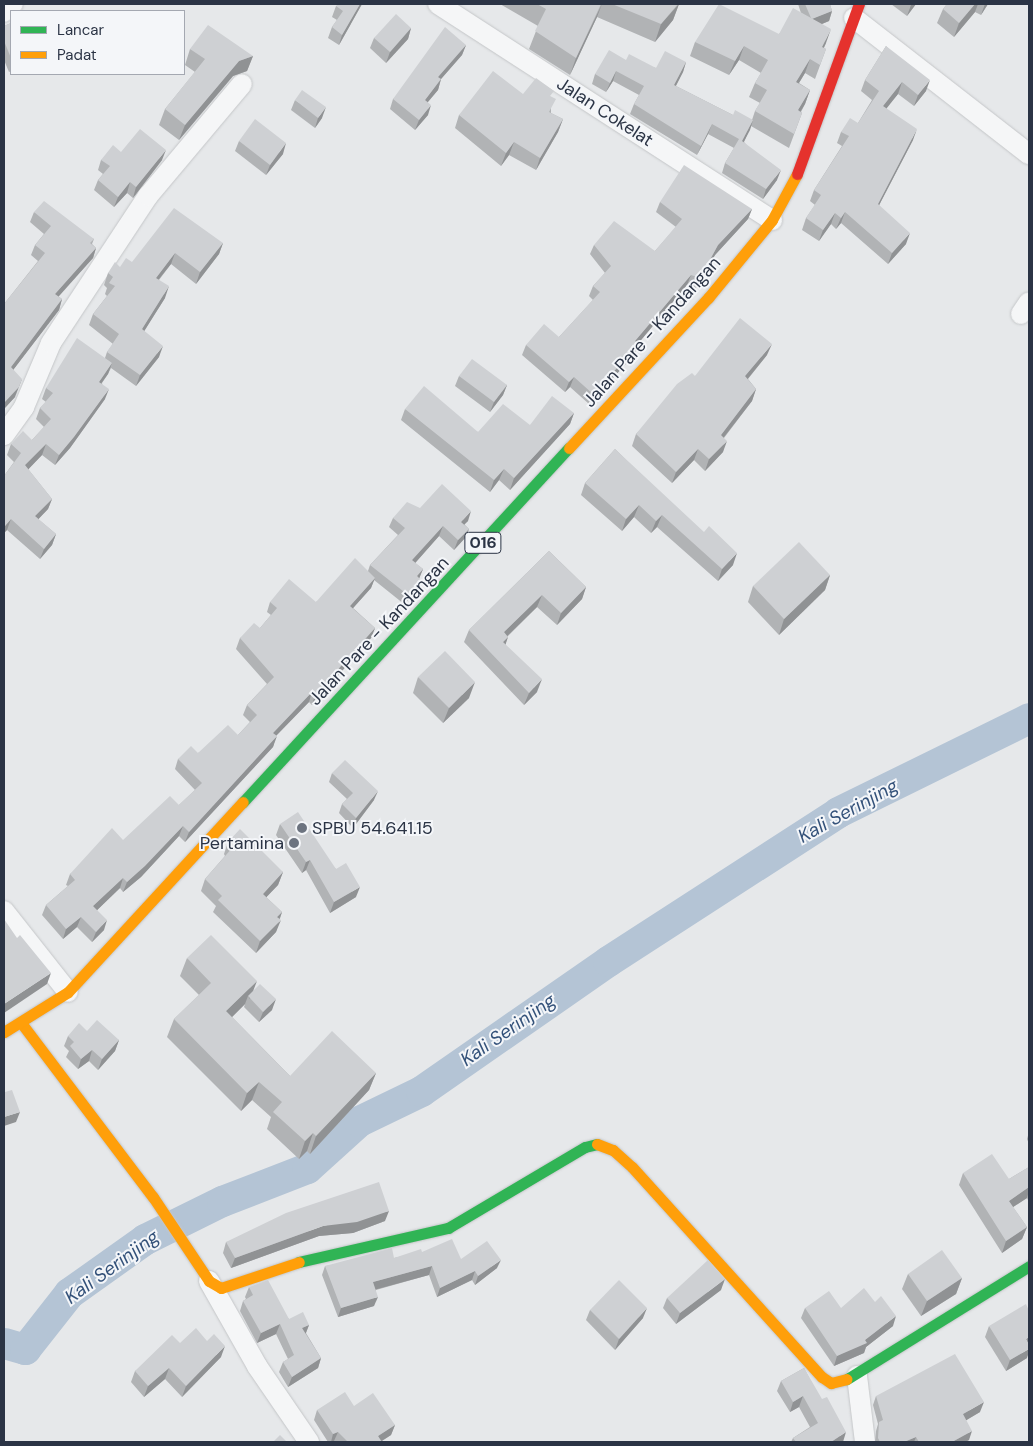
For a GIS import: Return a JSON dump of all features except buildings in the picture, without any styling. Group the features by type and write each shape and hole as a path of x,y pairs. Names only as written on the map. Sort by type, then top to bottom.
{"main road":[{"name":"Jalan Pare - Kandangan","path":"22,1024 68,992 606,411 772,220 793,184 857,11"},
{"name":"016","path":"4,1032 22,1024"},
{"path":"22,1024 153,1197 209,1281 225,1288 319,1256 448,1228 585,1147 598,1144 613,1150 632,1167 822,1377 838,1383 857,1376 1029,1266"}],"street":[{"path":"4,12 13,4"},
{"name":"Jalan Cokelat","path":"438,4 772,220"},
{"path":"857,11 1029,154"},
{"path":"4,435 24,407 51,343 148,196 242,84"},
{"path":"4,911 68,992"},
{"path":"209,1281 257,1366 309,1442"},
{"path":"857,1376 865,1442"}],"waterway":[{"name":"Kali Serinjing","path":"4,1343 25,1349 69,1293 145,1239 222,1201 307,1168 359,1121 421,1091 608,961 838,812 1029,718"}],"traffic: fast":[{"path":"243,802 569,448"},
{"path":"299,1262 448,1228 585,1147 597,1144"},
{"path":"847,1379 1029,1266"}],"traffic: slow":[{"path":"569,448 708,298 772,220 797,174"},
{"path":"4,1032 68,992 243,802"},
{"path":"22,1024 153,1197 209,1281 221,1288 299,1262"},
{"path":"597,1144 613,1150 632,1167 822,1377 831,1383 847,1379"}],"traffic: jam":[{"path":"797,174 859,4"}],"place":[{"name":"SPBU 54.641.15","path":"302,828"},
{"name":"Pertamina","path":"294,843"}]}
